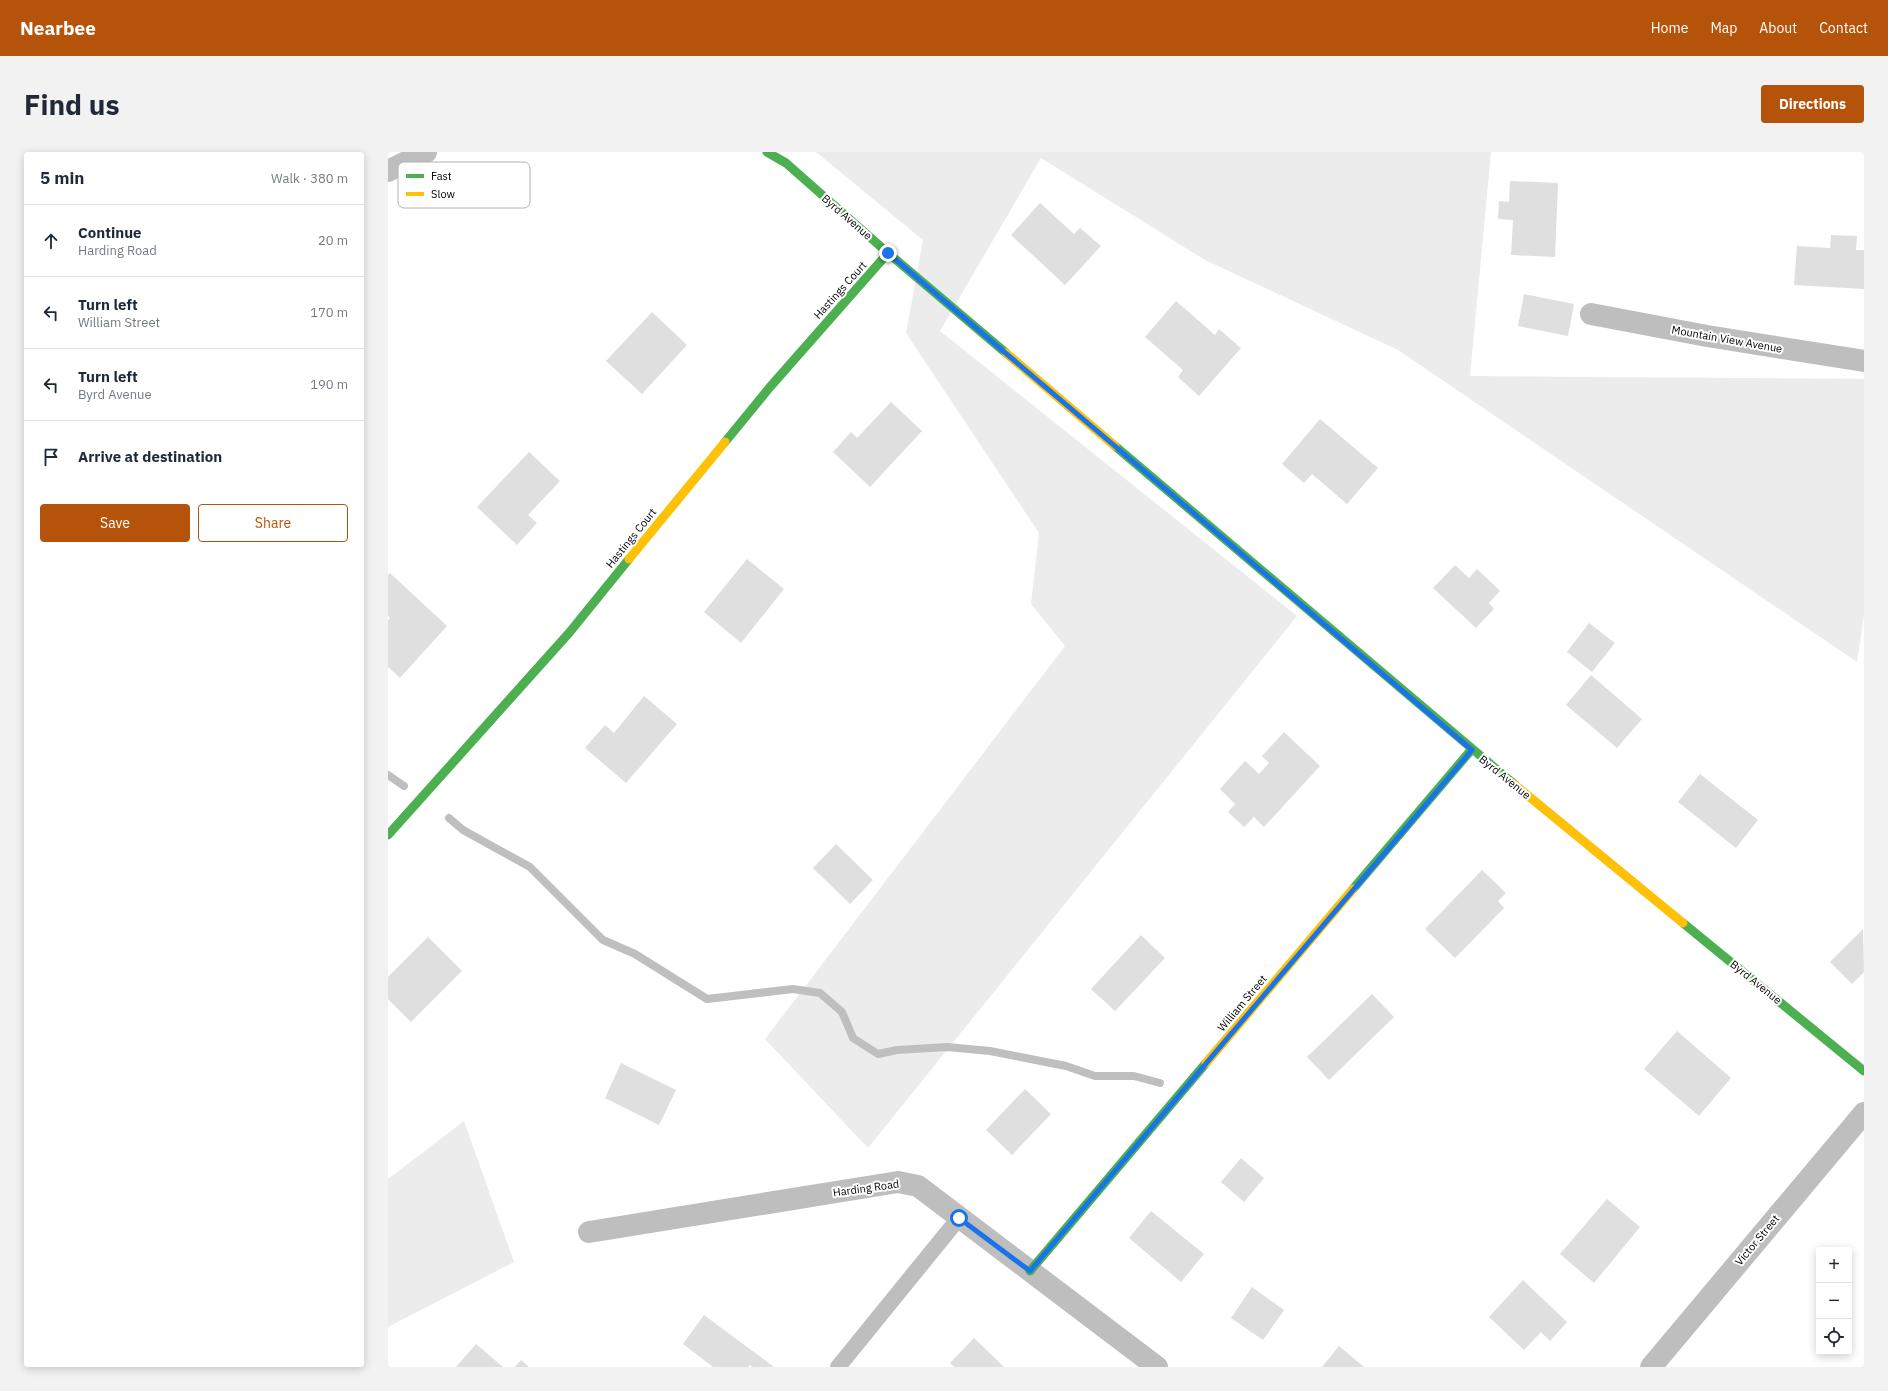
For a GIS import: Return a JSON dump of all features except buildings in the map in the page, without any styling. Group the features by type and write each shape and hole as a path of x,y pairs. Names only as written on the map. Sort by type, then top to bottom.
{"street":[{"path":"406,162 426,152"},
{"name":"Byrd Avenue","path":"767,152 786,163 888,253 1472,750 1864,1071"},
{"path":"388,171 398,166"},
{"name":"Hastings Court","path":"388,835 568,633 770,387 888,253"},
{"name":"Mountain View Avenue","path":"1592,314 1707,336 1864,361"},
{"name":"William Street","path":"1030,1271 1472,750"},
{"name":"Victor Street","path":"1651,1367 1864,1113"},
{"name":"Harding Road","path":"589,1232 898,1182 918,1186 1157,1367"}],"lane":[{"path":"838,1367 959,1218"}],"shaded area":[{"path":"816,152 1491,152 1470,376 1864,379 1864,615 1857,662 1398,350 1205,260 1041,158 940,331 1297,616 868,1148 765,1039 1065,646 1031,604 1039,533 906,333 923,240"},
{"path":"464,1121 514,1262 388,1327 388,1179"}],"waterway":[{"path":"388,775 404,786"},
{"path":"449,818 463,830 530,867 603,940 635,954 707,999 793,989 820,993 842,1012 853,1038 878,1054 897,1050 947,1047 990,1051 1066,1066 1095,1076 1134,1076 1160,1083"}],"traffic: fast":[{"path":"767,152 786,163 888,253 1006,353"},
{"path":"725,442 770,387 888,253"},
{"path":"1115,446 1515,785"},
{"path":"388,835 569,633 629,559"},
{"path":"1353,889 1472,749"},
{"path":"1683,923 1864,1071"},
{"path":"1030,1271 1206,1063"}],"traffic: slow":[{"path":"1006,353 1115,446"},
{"path":"629,559 725,442"},
{"path":"1515,785 1683,923"},
{"path":"1206,1063 1353,889"}],"route":[{"path":"888,253 1472,750 1030,1271 959,1218"}]}
